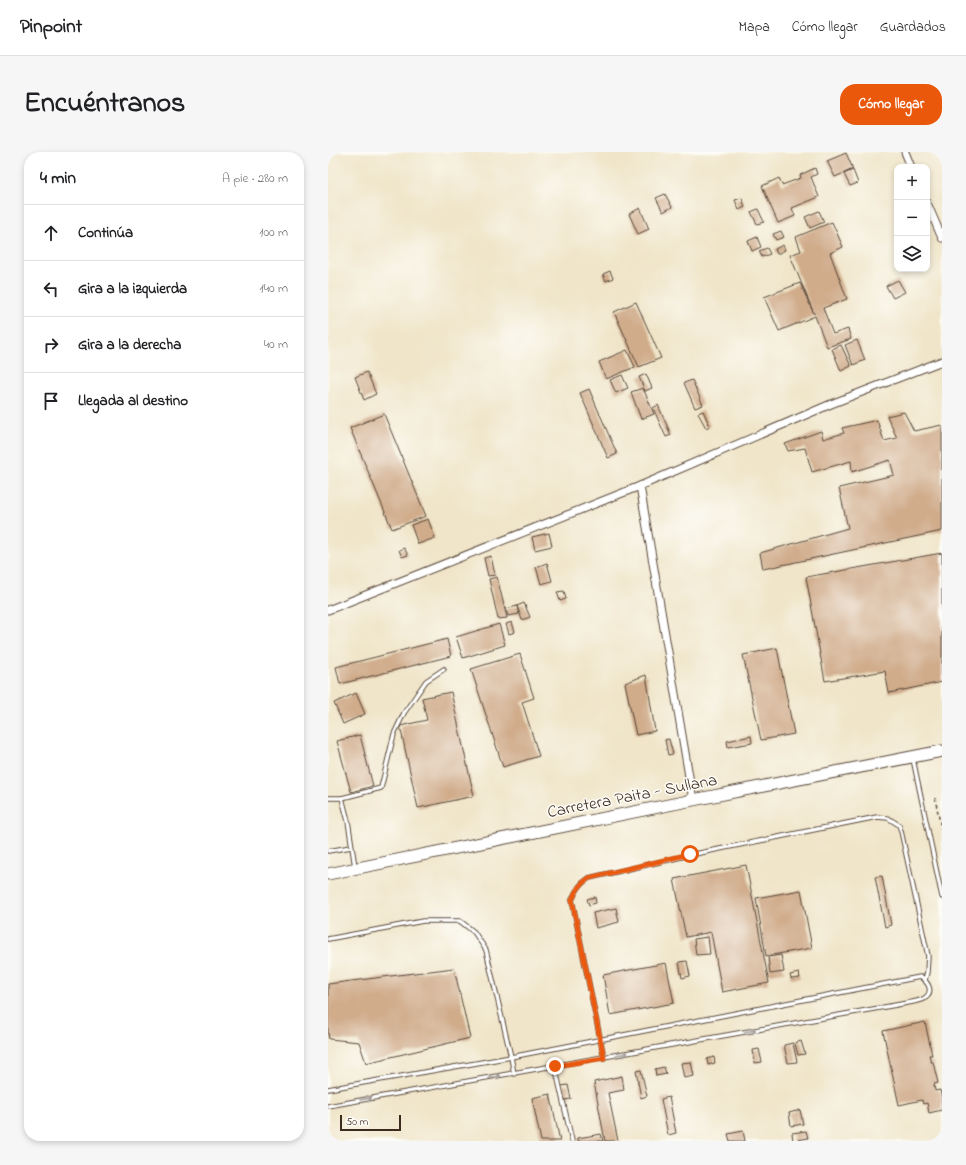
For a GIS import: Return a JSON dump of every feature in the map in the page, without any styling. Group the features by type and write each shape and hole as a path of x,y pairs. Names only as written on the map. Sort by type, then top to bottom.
{"main road":[{"name":"Carretera Paita - Sullana","path":"328,874 942,751"}],"street":[{"path":"905,152 910,164"},
{"path":"930,210 942,238"},
{"path":"328,610 640,486 831,404 942,361"},
{"path":"640,486 693,800"}],"lane":[{"path":"328,798 342,798 381,788 394,734 404,713 426,680 444,668"},
{"path":"913,757 942,897"},
{"path":"342,798 348,821 355,868"},
{"path":"604,1058 572,900 577,889 589,878 690,854 877,817 888,818 895,821 899,825 901,831 928,956 925,980"},
{"path":"328,851 352,846"},
{"path":"328,939 423,921 460,921 474,932 486,950 514,1074"},
{"path":"328,1089 511,1057 920,977 929,985 928,995 913,1002 328,1106"},
{"path":"555,1066 572,1141"}],"path":[{"path":"935,798 942,833"}],"building":[{"path":"846,153 853,169 835,177 827,161"},
{"path":"815,168 817,174 811,177 819,197 792,208 795,216 778,223 762,186 779,178 782,185 801,178 800,175"},
{"path":"853,170 858,183 850,186 844,174"},
{"path":"665,194 672,207 663,212 656,198"},
{"path":"742,198 745,207 739,210 735,200"},
{"path":"640,208 649,229 638,234 629,214"},
{"path":"758,209 764,222 757,224 751,212"},
{"path":"819,211 824,222 810,228 805,217"},
{"path":"832,222 843,247 830,253 847,299 823,308 833,334 848,329 851,339 827,347 815,316 779,331 764,297 800,283 814,314 790,255 801,251 796,237"},
{"path":"781,231 784,237 776,240 773,234"},
{"path":"757,237 761,247 752,251 748,241"},
{"path":"783,245 785,250 777,254 775,249"},
{"path":"767,248 770,254 762,257 759,251"},
{"path":"610,271 613,278 606,281 603,274"},
{"path":"898,280 905,292 893,298 886,286"},
{"path":"636,302 661,358 639,367 614,312"},
{"path":"857,340 865,360 853,365 845,345"},
{"path":"841,345 851,366 841,371 832,349"},
{"path":"627,350 635,367 606,379 599,362"},
{"path":"367,372 376,394 364,400 355,377"},
{"path":"646,374 652,388 645,391 639,377"},
{"path":"622,375 628,388 616,393 610,380"},
{"path":"692,380 703,405 695,408 684,383"},
{"path":"643,388 654,414 641,419 631,392"},
{"path":"589,389 617,454 608,458 580,393"},
{"path":"658,405 671,435 666,437 653,408"},
{"path":"703,411 710,426 706,428 698,413"},
{"path":"904,412 914,431 942,425 942,531 763,569 760,553 848,528 839,488 894,475 890,460 852,472 851,461 812,472 805,448 788,451 785,444 821,431 823,439 844,433 842,428 877,420 884,441 897,438 887,416"},
{"path":"384,414 426,516 392,529 350,428"},
{"path":"428,519 435,538 418,544 411,525"},
{"path":"549,533 552,546 535,550 532,537"},
{"path":"404,548 408,555 402,557 399,550"},
{"path":"942,553 942,682 889,693 885,671 825,681 806,577"},
{"path":"491,556 495,575 488,576 484,558"},
{"path":"547,563 552,581 541,584 536,567"},
{"path":"497,577 507,618 498,619 489,579"},
{"path":"564,591 566,599 560,601 557,592"},
{"path":"524,603 530,617 522,620 517,606"},
{"path":"517,606 519,614 508,616 506,609"},
{"path":"512,622 515,632 509,634 506,624"},
{"path":"499,624 505,645 463,658 456,637"},
{"path":"447,639 451,656 340,684 336,667"},
{"path":"777,648 794,734 761,740 743,655"},
{"path":"520,654 534,698 522,702 539,756 503,767 471,669"},
{"path":"646,675 655,731 636,735 625,683"},
{"path":"451,692 474,796 418,808 400,726 427,720 422,698"},
{"path":"356,693 365,714 343,724 334,703"},
{"path":"360,735 373,786 351,792 337,741"},
{"path":"751,736 752,743 728,747 727,741"},
{"path":"669,739 673,754 668,755 665,740"},
{"path":"746,865 769,983 722,992 711,932 686,937 674,879"},
{"path":"882,876 891,925 885,927 875,877"},
{"path":"801,890 812,948 766,956 756,898"},
{"path":"595,897 596,903 589,905 587,899"},
{"path":"616,908 619,922 596,928 593,913"},
{"path":"708,937 710,954 696,955 694,939"},
{"path":"781,955 784,972 770,974 768,957"},
{"path":"687,961 690,976 682,978 679,962"},
{"path":"666,963 674,1003 610,1015 603,975"},
{"path":"454,968 470,1038 366,1063 359,1042 329,1039 328,984"},
{"path":"799,973 800,978 791,979 790,975"},
{"path":"925,1022 932,1055 929,1055 931,1062 933,1062 938,1083 934,1084 935,1091 940,1090 942,1099 942,1110 929,1113 927,1103 923,1104 922,1100 899,1105 883,1031"},
{"path":"801,1041 805,1054 798,1055 795,1043"},
{"path":"793,1043 797,1062 788,1063 784,1045"},
{"path":"759,1049 762,1062 755,1063 753,1050"},
{"path":"714,1057 715,1063 708,1065 707,1059"},
{"path":"691,1062 694,1076 684,1078 681,1063"},
{"path":"664,1067 666,1074 656,1076 655,1069"},
{"path":"641,1070 647,1096 641,1098 636,1071"},
{"path":"622,1076 624,1090 608,1093 618,1141 605,1141 594,1082"},
{"path":"568,1085 571,1099 564,1100 561,1086"},
{"path":"550,1094 560,1141 541,1141 532,1098"},
{"path":"669,1097 676,1133 668,1135 661,1099"},
{"path":"800,1110 803,1124 791,1126 789,1113"},
{"path":"743,1131 745,1141 730,1141 728,1134"},
{"path":"806,1131 808,1138 793,1141 792,1133"},
{"path":"601,1134 603,1141 578,1141 578,1138"}],"route":[{"path":"555,1066 604,1058 572,900 577,889 589,878 690,854"}]}
